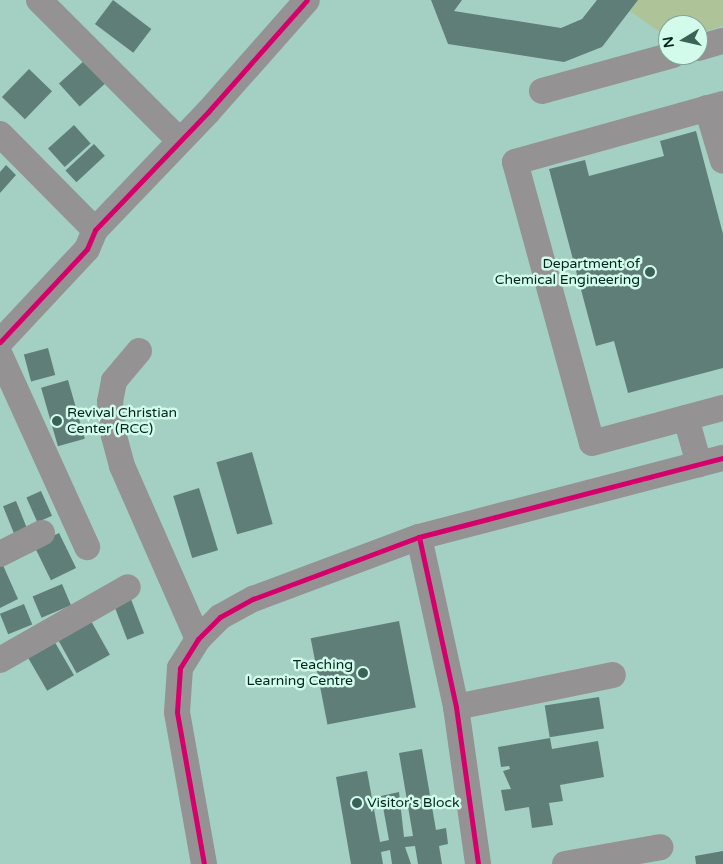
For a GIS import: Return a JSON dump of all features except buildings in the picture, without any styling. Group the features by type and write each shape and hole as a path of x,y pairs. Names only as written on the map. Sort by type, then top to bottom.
{"street":[{"path":"39,0 180,142"},
{"path":"0,342 87,249 95,230 180,142 307,0"},
{"path":"708,45 723,41"},
{"path":"542,91 658,59"},
{"path":"723,161 715,106 516,162 592,443 723,408"},
{"path":"0,134 95,230"},
{"path":"0,317 74,238 82,232 95,230"},
{"path":"139,351 114,381 110,402 114,436 122,466 198,639"},
{"path":"0,355 86,547"},
{"path":"204,864 177,712 180,668 198,639 220,617 252,600 419,537 711,461 686,418"},
{"path":"0,554 42,533"},
{"path":"419,537 456,707 478,864"},
{"path":"0,660 128,587"},
{"path":"456,707 613,675"},
{"path":"565,864 661,846"}],"green space":[{"path":"638,0 723,0 723,26 708,31 708,15 658,15 658,31 630,11"}],"cycle path":[{"path":"0,342 87,249 95,230 208,112 307,0"},
{"path":"204,864 177,712 180,668 198,639 220,617 253,599 419,537 723,458"},
{"path":"419,537 456,707 478,864"}],"place":[{"name":"Department of Chemical Engineering","path":"650,272"},
{"name":"Revival Christian Center (RCC)","path":"57,421"},
{"name":"Teaching Learning Centre","path":"363,673"},
{"name":"Visitor's Block","path":"357,803"}]}
